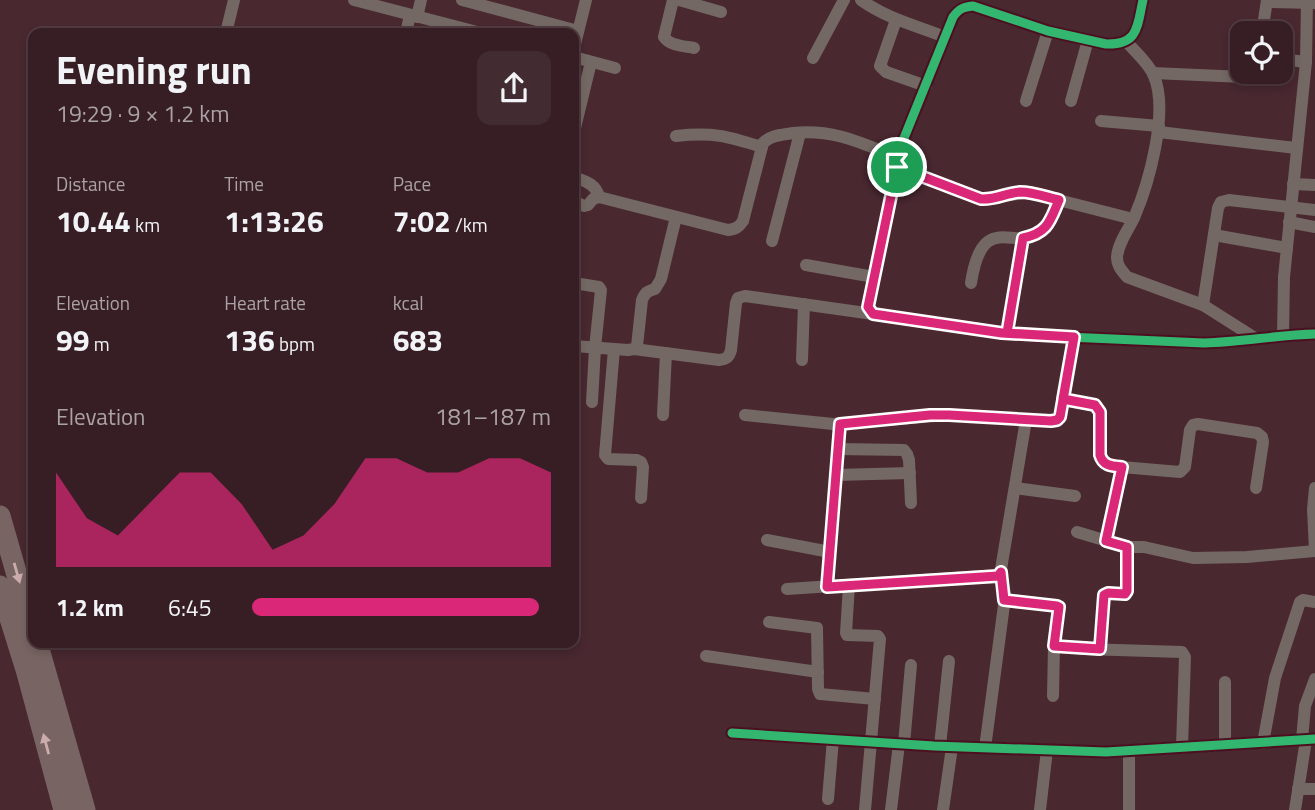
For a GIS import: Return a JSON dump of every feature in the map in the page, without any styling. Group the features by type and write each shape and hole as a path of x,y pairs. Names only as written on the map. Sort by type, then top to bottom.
{"main road":[{"path":"0,516 28,614"},
{"path":"0,586 64,810"},
{"path":"39,648 85,810"}],"street":[{"path":"227,28 234,0"},
{"path":"354,0 461,28"},
{"path":"409,28 421,0"},
{"path":"462,0 564,28"},
{"path":"673,0 664,37 673,44 694,48"},
{"path":"679,0 722,12"},
{"path":"813,58 845,0"},
{"path":"861,0 896,20 945,37"},
{"path":"873,314 868,307 902,143 958,10 964,6 972,6 1048,30 1106,44 1127,42 1135,33 1143,0"},
{"path":"578,28 581,1"},
{"path":"1264,21 1267,1 1310,2 1309,58 1296,148 1283,290 1283,336"},
{"path":"896,20 880,66 886,72 926,86"},
{"path":"1026,101 1048,30"},
{"path":"1071,101 1087,40"},
{"path":"1127,42 1153,73 1158,88 1158,129 1147,181 1119,249 1117,260 1120,269 1127,277 1203,305 1255,338"},
{"path":"579,58 615,68"},
{"path":"579,90 592,62"},
{"path":"1153,73 1230,76"},
{"path":"1101,121 1296,148"},
{"path":"579,204 588,205 599,197 728,230 734,229 743,220 763,143 770,137 800,133 835,134 981,199 990,200 1020,192 1031,193 1133,219"},
{"path":"772,241 800,133"},
{"path":"676,136 722,135 762,148"},
{"path":"579,179 593,185 599,197"},
{"path":"1293,184 1315,185"},
{"path":"971,283 976,261 990,240 998,237 1023,238 1045,229 1059,200"},
{"path":"1203,305 1221,202 1229,200 1315,210"},
{"path":"634,349 639,342 642,300 662,279 676,217"},
{"path":"1289,222 1315,227"},
{"path":"1214,235 1287,248"},
{"path":"1007,333 1023,238"},
{"path":"806,265 874,277"},
{"path":"579,284 601,289 594,348 593,402"},
{"path":"579,346 634,349 726,359 730,356 738,298 745,296 1007,333 1204,343 1315,334"},
{"path":"803,360 804,304"},
{"path":"745,415 840,424 930,415 1057,420 1060,417 1074,337"},
{"path":"614,349 606,455 608,458 641,462 641,498"},
{"path":"663,415 666,353"},
{"path":"1063,399 1095,405 1098,408 1101,460 1110,466 1180,472 1185,467 1190,429 1193,425 1257,433 1263,442 1256,488"},
{"path":"985,748 1004,600 1001,572 1026,420"},
{"path":"827,587 840,424"},
{"path":"838,449 904,450 909,460 911,503"},
{"path":"1106,541 1122,467"},
{"path":"836,475 910,473"},
{"path":"1015,488 1075,496"},
{"path":"1077,532 1127,547 1144,547 1193,558 1315,551 1312,509 1315,488"},
{"path":"768,540 830,552"},
{"path":"1100,649 1104,595 1125,594 1127,591 1127,547"},
{"path":"787,589 998,576 1001,572"},
{"path":"849,585 846,633 879,637 865,810"},
{"path":"1004,600 1057,606 1059,611 1054,646 1053,696"},
{"path":"1263,743 1275,678 1300,602 1315,602"},
{"path":"769,622 817,628 820,694 875,699"},
{"path":"1054,646 1182,652 1185,657 1182,747"},
{"path":"706,656 818,672"},
{"path":"943,810 949,661"},
{"path":"891,810 911,665"},
{"path":"1295,810 1307,740 1305,706 1315,680"},
{"path":"1225,682 1225,745"},
{"path":"732,733 946,747 1106,752 1307,740"},
{"path":"828,799 833,740"},
{"path":"1040,810 1047,750"},
{"path":"1129,750 1129,810"},
{"path":"1298,789 1315,789"}],"cycle path":[{"path":"1143,0 1137,26 1131,37 1125,41 1106,44 1048,31 973,6 955,14 902,143 868,307 873,314 1022,335 1204,343 1315,334"},
{"path":"732,733 934,746 1106,752 1315,739"}],"route":[{"path":"897,167 868,307 873,314 1002,333 1022,335 1074,337 1063,399 1060,417 1057,420 930,415 840,424 827,587 998,576 1001,572 1004,600 1059,607 1054,646 1100,649 1104,595 1125,594 1127,591 1127,547 1106,541 1122,467 1110,466 1101,460 1098,408 1095,405 1063,399 1074,337 1007,333 1023,238 1045,229 1059,200 1020,192 990,200 981,199 897,167"}]}
